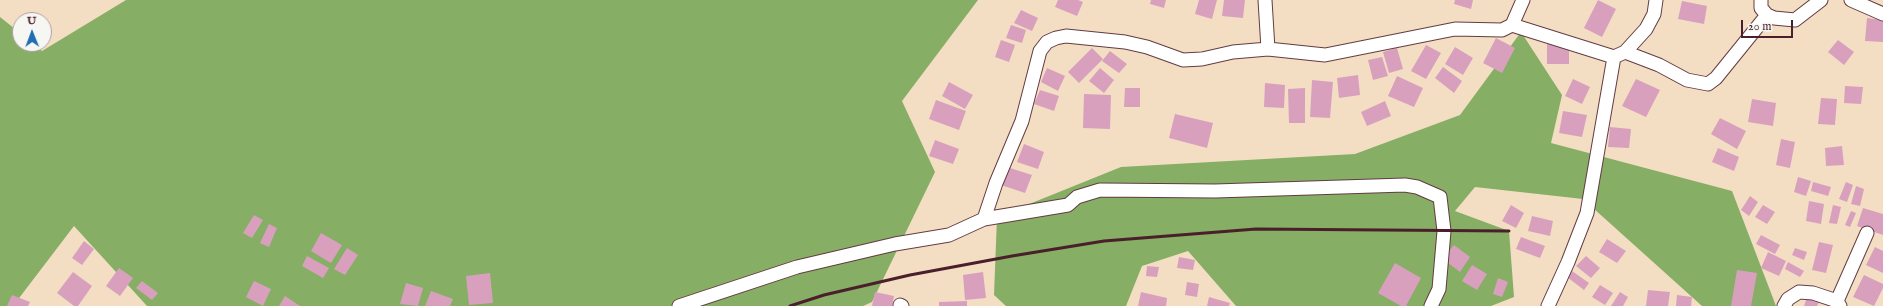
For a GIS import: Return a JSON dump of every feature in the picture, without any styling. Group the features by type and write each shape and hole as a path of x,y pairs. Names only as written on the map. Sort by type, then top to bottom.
{"street":[{"path":"1265,0 1268,49"},
{"path":"984,219 996,182 1022,121 1040,51 1047,42 1066,36 1126,42 1147,47 1183,60 1202,59 1233,52 1268,49 1325,55 1455,28 1502,30 1512,25 1524,0"},
{"path":"1548,306 1568,262 1587,213 1619,55 1646,29 1654,14 1656,0"},
{"path":"1761,0 1761,8 1767,15 1774,18 1794,20 1821,0"},
{"path":"1851,0 1883,14"},
{"path":"1512,25 1659,66 1697,84 1708,84 1716,78 1767,15"},
{"path":"679,306 797,267 895,244 949,235 984,219 1068,205 1077,198 1100,190 1215,191 1405,185 1417,187 1440,197 1444,231 1439,289 1431,306"},
{"path":"1784,306 1788,299 1799,292 1813,293 1838,303 1867,233"}],"green space":[{"path":"126,0 978,0 902,101 935,172 872,302 863,306 147,306 74,226 13,306 0,306 0,17 12,27 12,52 52,52 52,45"},
{"path":"1521,32 1562,95 1551,143 1732,191 1776,306 1702,306 1583,199 1475,187 1455,211 1509,231 1514,297 1491,306 1236,306 1188,251 1142,266 1126,306 1006,306 994,295 997,217 1121,167 1355,154 1460,115"}],"building":[{"path":"1058,0 1078,0 1083,2 1077,16 1055,7"},
{"path":"1151,0 1166,0 1164,8 1150,4"},
{"path":"1199,0 1217,0 1212,19 1195,14"},
{"path":"1224,0 1245,0 1243,18 1222,16"},
{"path":"1455,0 1473,0 1471,9 1454,4"},
{"path":"1598,0 1616,9 1602,37 1584,28"},
{"path":"1682,1 1707,6 1704,24 1678,19"},
{"path":"1021,10 1038,18 1032,31 1014,23"},
{"path":"1867,18 1883,20 1883,42 1865,41"},
{"path":"1011,25 1026,30 1022,43 1006,38"},
{"path":"1496,38 1515,48 1502,73 1483,63"},
{"path":"1001,40 1015,45 1009,62 995,57"},
{"path":"1838,40 1854,52 1844,65 1828,52"},
{"path":"1547,42 1569,42 1569,64 1547,64"},
{"path":"1426,45 1441,53 1426,79 1411,71"},
{"path":"1455,47 1473,58 1463,75 1445,64"},
{"path":"1092,48 1103,59 1079,83 1068,72"},
{"path":"1397,48 1403,69 1389,73 1383,52"},
{"path":"1110,51 1127,64 1119,73 1102,61"},
{"path":"1382,57 1388,76 1373,80 1368,60"},
{"path":"1443,67 1462,81 1454,93 1435,78"},
{"path":"1047,68 1065,76 1058,91 1041,82"},
{"path":"1100,68 1114,80 1104,93 1089,81"},
{"path":"1358,75 1360,95 1339,98 1337,78"},
{"path":"1397,76 1423,88 1414,107 1388,96"},
{"path":"1573,79 1590,87 1582,104 1565,96"},
{"path":"1636,79 1660,90 1646,117 1622,106"},
{"path":"1312,80 1333,82 1330,118 1310,117"},
{"path":"949,82 973,95 965,109 942,96"},
{"path":"1265,83 1285,85 1284,108 1264,107"},
{"path":"1845,86 1863,87 1861,104 1844,103"},
{"path":"1125,88 1140,88 1140,107 1124,107"},
{"path":"1305,88 1305,123 1289,123 1288,89"},
{"path":"1040,90 1059,96 1054,111 1034,104"},
{"path":"1084,94 1111,95 1110,129 1083,128"},
{"path":"1821,98 1837,99 1835,125 1818,124"},
{"path":"1752,99 1776,103 1773,126 1748,122"},
{"path":"936,100 966,111 959,130 929,119"},
{"path":"1385,101 1391,116 1367,126 1361,112"},
{"path":"1563,111 1587,115 1582,137 1559,133"},
{"path":"1175,114 1213,123 1207,148 1169,138"},
{"path":"1720,118 1746,131 1737,149 1711,134"},
{"path":"1610,127 1631,129 1629,148 1608,147"},
{"path":"1781,139 1795,142 1790,168 1776,165"},
{"path":"935,140 959,149 953,164 929,156"},
{"path":"1024,144 1044,152 1038,169 1017,162"},
{"path":"1842,146 1844,165 1826,166 1825,148"},
{"path":"1718,148 1739,157 1734,171 1712,162"},
{"path":"1007,167 1032,175 1025,193 1001,185"},
{"path":"1798,177 1811,181 1806,196 1794,192"},
{"path":"1813,182 1831,187 1828,196 1811,191"},
{"path":"1846,182 1853,185 1847,202 1839,199"},
{"path":"1856,186 1864,189 1860,206 1851,204"},
{"path":"1750,196 1758,202 1749,216 1741,210"},
{"path":"1809,201 1824,204 1821,224 1806,221"},
{"path":"1511,205 1524,213 1516,228 1502,221"},
{"path":"1763,205 1775,212 1767,224 1755,217"},
{"path":"1833,205 1841,207 1837,224 1829,223"},
{"path":"1863,208 1883,214 1883,235 1857,226"},
{"path":"1851,211 1856,213 1850,227 1845,225"},
{"path":"254,215 263,220 252,238 243,233"},
{"path":"1532,216 1553,221 1550,236 1528,231"},
{"path":"269,224 277,228 269,247 260,243"},
{"path":"321,233 342,245 331,263 311,251"},
{"path":"1761,235 1780,245 1775,254 1756,244"},
{"path":"1521,237 1545,246 1540,258 1516,249"},
{"path":"1607,239 1626,251 1617,263 1599,252"},
{"path":"84,241 94,249 82,265 72,258"},
{"path":"1819,242 1833,245 1826,273 1812,270"},
{"path":"1454,245 1470,257 1460,272 1443,259"},
{"path":"1875,247 1883,251 1883,273 1866,265"},
{"path":"347,248 358,255 345,275 334,269"},
{"path":"1795,248 1807,252 1804,260 1792,255"},
{"path":"1768,252 1786,261 1779,276 1761,268"},
{"path":"307,256 329,268 323,278 302,266"},
{"path":"1586,256 1600,268 1591,278 1576,266"},
{"path":"1179,257 1195,260 1193,270 1177,268"},
{"path":"1788,262 1804,271 1800,277 1785,269"},
{"path":"1395,263 1421,278 1406,306 1401,306 1378,293"},
{"path":"1472,265 1487,274 1477,290 1462,281"},
{"path":"1147,266 1159,267 1157,277 1146,276"},
{"path":"119,268 133,278 120,296 106,286"},
{"path":"1737,270 1757,273 1751,306 1731,306"},
{"path":"1572,271 1589,283 1584,290 1567,277"},
{"path":"73,272 92,286 78,306 74,306 57,293"},
{"path":"983,272 986,298 965,300 963,275"},
{"path":"490,273 493,303 469,305 466,276"},
{"path":"1864,275 1883,284 1883,288 1874,306 1853,297"},
{"path":"1498,278 1508,282 1502,297 1493,294"},
{"path":"142,281 158,293 152,300 136,288"},
{"path":"254,281 271,289 263,306 246,297"},
{"path":"1187,282 1199,284 1197,297 1185,295"},
{"path":"406,283 423,288 418,306 400,304"},
{"path":"1600,285 1613,293 1605,305 1592,297"},
{"path":"1648,290 1670,292 1668,306 1646,306"},
{"path":"431,291 453,299 450,306 425,306"},
{"path":"875,292 894,296 892,306 872,306"},
{"path":"1141,292 1167,298 1166,306 1138,306"},
{"path":"1620,292 1628,297 1623,306 1611,306"},
{"path":"12,295 30,302 28,306 7,306"},
{"path":"1677,295 1692,297 1691,306 1676,306"},
{"path":"285,296 300,306 279,306"},
{"path":"1209,297 1230,303 1229,306 1207,306"},
{"path":"1807,297 1819,302 1817,306 1804,306"},
{"path":"967,301 967,306 939,306 939,302"}],"railway":[{"path":"790,306 824,295 910,275 1104,241 1256,229 1509,231"}]}
